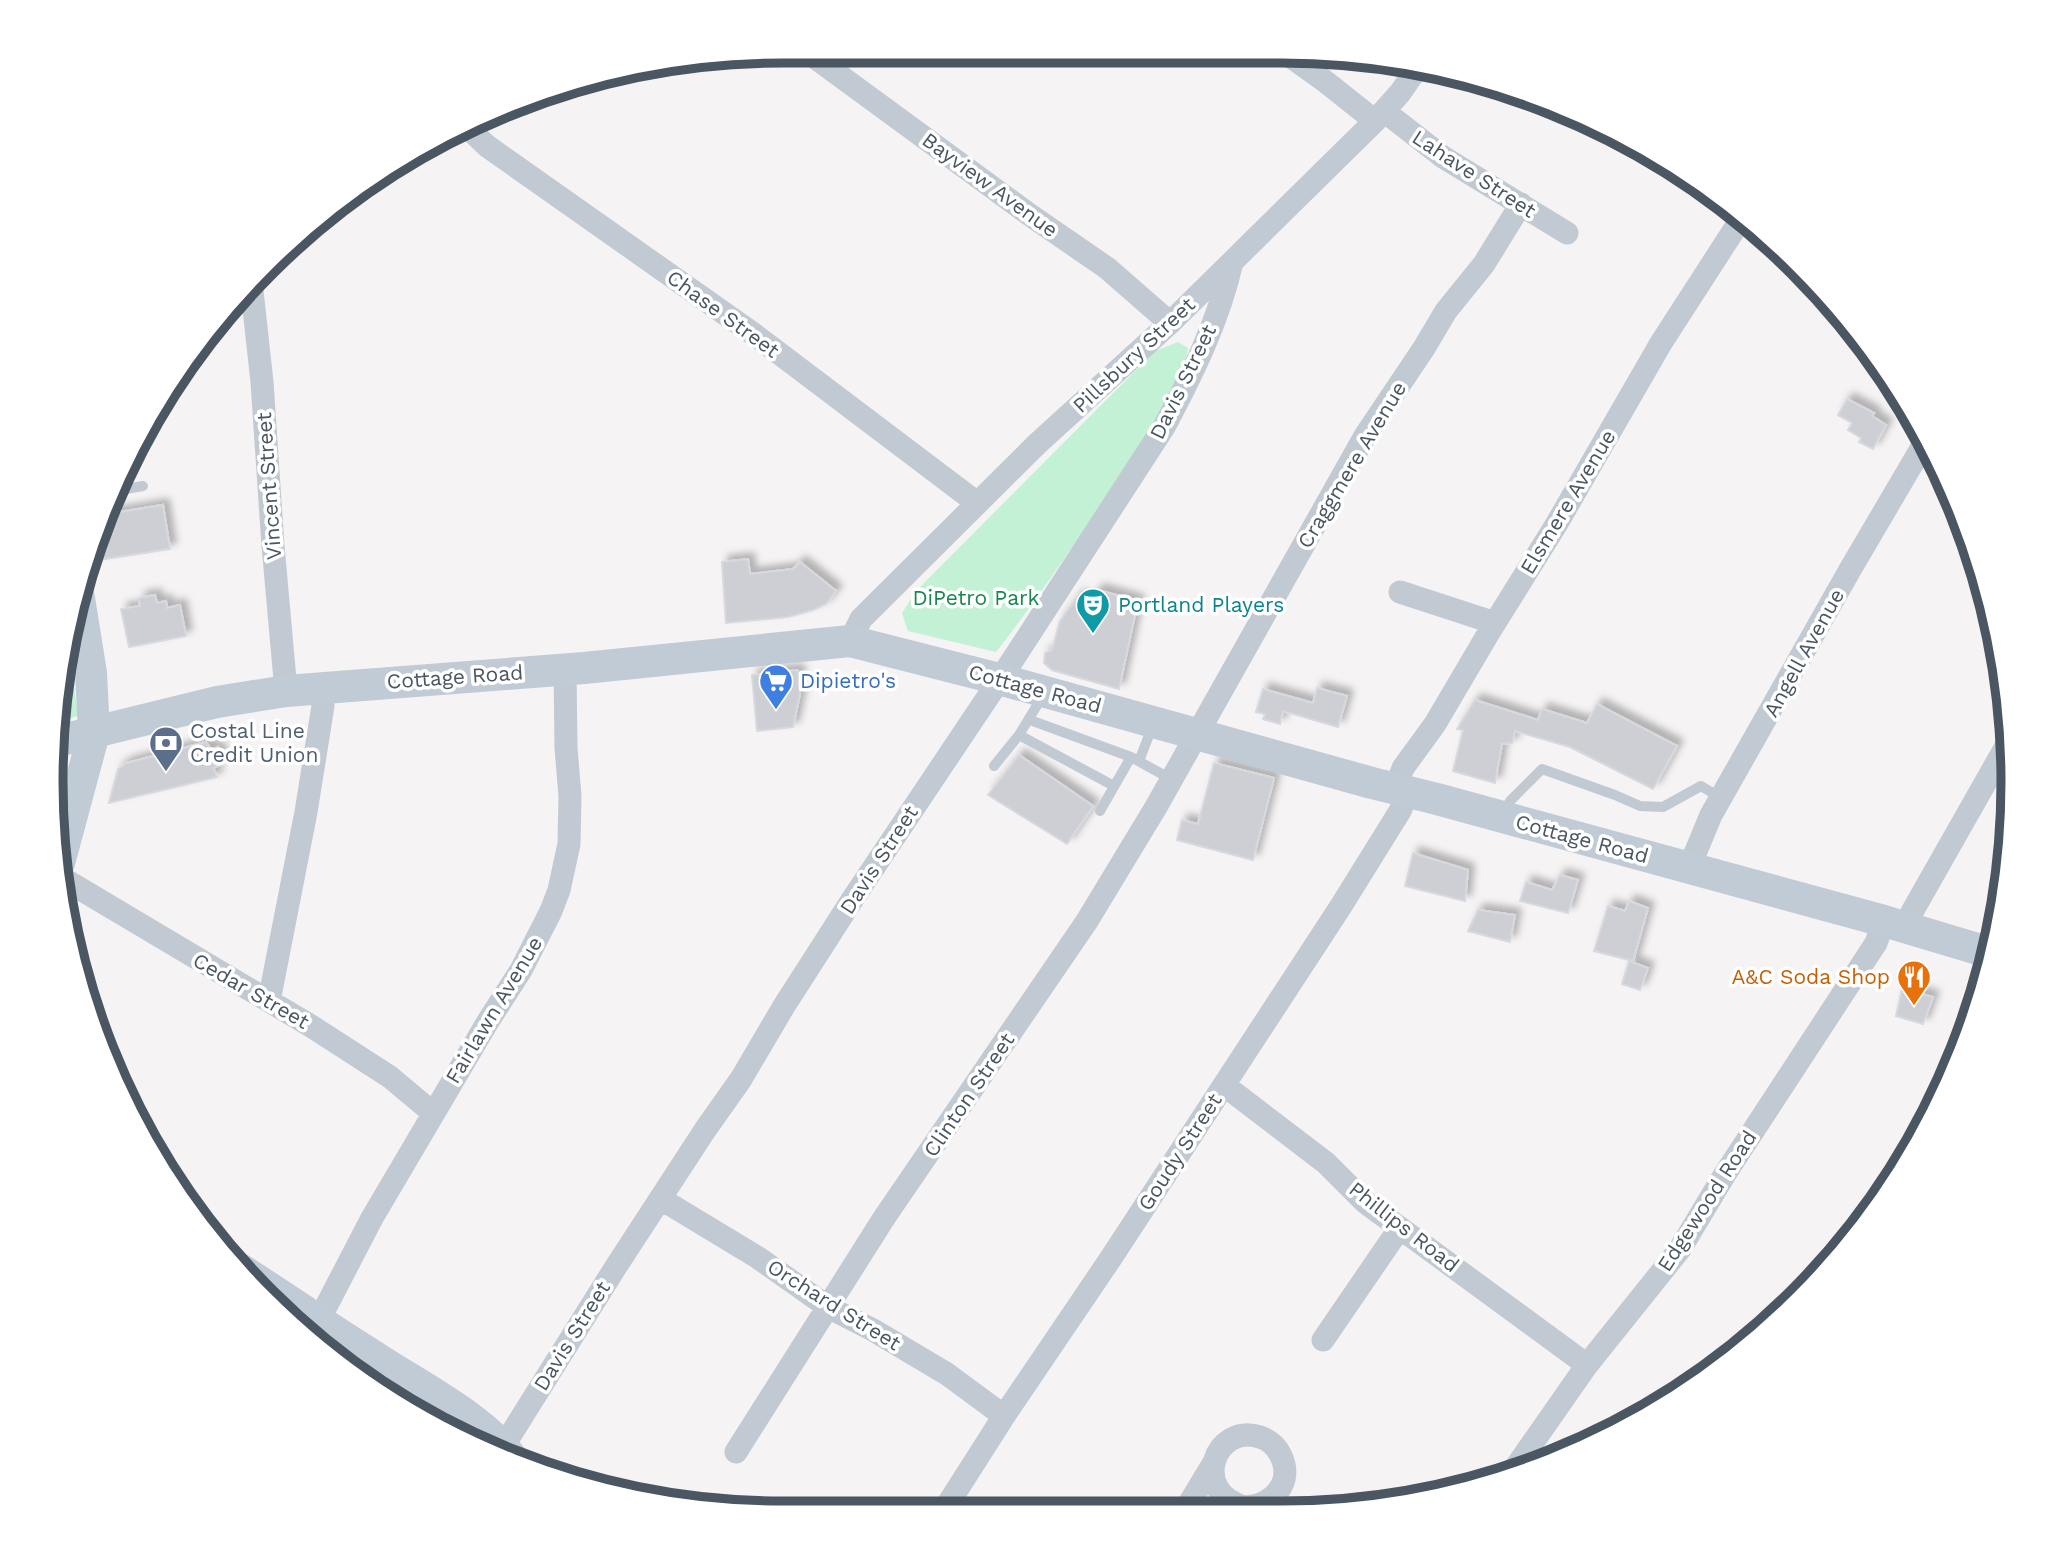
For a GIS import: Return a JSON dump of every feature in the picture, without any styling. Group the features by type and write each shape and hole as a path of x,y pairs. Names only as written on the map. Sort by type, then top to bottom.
{"street":[{"name":"Bayview Avenue","path":"822,63 1107,268 1170,323"},
{"name":"Lahave Street","path":"1301,64 1443,157 1567,233"},
{"name":"Pillsbury Street","path":"850,641 861,619 1037,444 1233,262 1379,116 1413,75"},
{"name":"Chase Street","path":"473,133 487,146 755,335 977,503"},
{"name":"Craggmere Avenue","path":"1196,734 1365,436 1446,311 1484,264 1521,204"},
{"name":"Elsmere Avenue","path":"1402,791 1403,768 1435,724 1556,525 1661,343 1737,226"},
{"name":"Davis Street","path":"511,1448 617,1265 741,1079 852,900 1164,427 1202,348 1227,286 1233,262"},
{"name":"Vincent Street","path":"253,296 263,394 286,691"},
{"name":"Angell Avenue","path":"1689,868 1711,815 1920,451"},
{"path":"1400,592 1495,623"},
{"path":"65,831 94,733 91,673 81,622"},
{"name":"Cottage Road","path":"65,739 217,702 286,691 565,669 850,641 999,679 1895,924 1981,950"},
{"name":"Fairlawn Avenue","path":"318,1322 372,1219 433,1113 521,970 559,890 569,844 565,669"},
{"path":"269,1001 306,812 323,706 321,687"},
{"name":"Clinton Street","path":"736,1452 884,1219 1087,921 1196,734"},
{"name":"Edgewood Road","path":"1521,1460 1587,1365 1681,1249 1725,1174 1877,943 1895,924 1912,912 2000,757"},
{"name":"Goudy Street","path":"950,1501 1341,906 1400,811 1402,791"},
{"name":"Cedar Street","path":"70,883 269,1001 390,1077 433,1113"},
{"name":"Phillips Road","path":"1224,1084 1326,1163 1366,1203 1399,1229 1468,1276 1587,1365"},
{"name":"Orchard Street","path":"661,1199 757,1258 828,1307 873,1329 947,1374 1004,1416"},
{"path":"1323,1340 1399,1229"},
{"path":"281,1297 454,1408 491,1439"},
{"path":"1191,1501 1217,1453 1225,1444 1246,1435 1268,1440 1282,1458 1284,1481 1269,1501"},
{"path":"1213,1464 1216,1486 1223,1497 1231,1501"}],"lane":[{"path":"126,489 143,486"},
{"path":"994,766 1030,720 1045,692"},
{"path":"1030,720 1135,759 1171,779"},
{"path":"1100,811 1114,786 1135,759 1154,722"},
{"path":"1019,735 1114,786"},
{"path":"1503,817 1510,800 1542,769 1640,806 1663,807 1701,786 1721,798"}],"green space":[{"name":"DiPetro Park","path":"1178,342 1188,348 1183,369 1165,411 996,652 908,631 902,613 917,590 1155,351"},
{"path":"72,671 78,716 66,719"}],"building":[{"path":"1847,399 1874,413 1872,416 1886,425 1873,449 1859,442 1861,438 1848,430 1852,423 1838,415"},
{"path":"163,505 170,549 98,560 116,513"},
{"path":"748,559 750,574 793,569 800,562 836,591 826,604 813,610 788,617 726,623 722,562"},
{"name":"Portland Players","path":"1098,590 1138,601 1119,689 1052,670 1044,663 1045,653 1052,650 1060,621 1078,596 1089,601"},
{"path":"155,595 157,603 166,601 167,608 180,605 186,636 129,647 121,609 140,606 139,598"},
{"name":"Dipietro's","path":"798,670 800,694 793,727 757,731 752,675"},
{"path":"1317,688 1347,696 1338,727 1283,711 1280,724 1263,719 1265,714 1256,712 1263,689 1313,703"},
{"path":"1475,700 1538,720 1542,709 1587,723 1597,704 1677,746 1653,789 1570,747 1515,731 1512,743 1502,744 1495,783 1453,771 1463,730 1457,729"},
{"name":"Costal Line Credit Union","path":"206,742 212,750 218,747 223,764 213,768 217,777 109,803 118,769 127,763"},
{"path":"1019,755 1093,806 1067,844 988,795"},
{"path":"1214,763 1274,778 1253,860 1177,840 1182,820 1198,824"},
{"path":"1413,853 1468,870 1465,901 1405,886"},
{"path":"1560,875 1578,880 1568,913 1520,901 1526,882 1552,890"},
{"path":"1629,901 1648,908 1633,961 1594,951 1608,906 1625,911"},
{"path":"1478,910 1515,915 1510,942 1468,931"},
{"path":"1629,961 1648,968 1640,990 1622,984"},
{"name":"A&C Soda Shop","path":"1902,989 1933,997 1923,1024 1896,1016"}],"place":[{"name":"Portland Players","path":"1093,635"},
{"name":"Dipietro's","path":"776,711"},
{"name":"Costal Line Credit Union","path":"166,773"},
{"name":"A&C Soda Shop","path":"1914,1007"}]}
